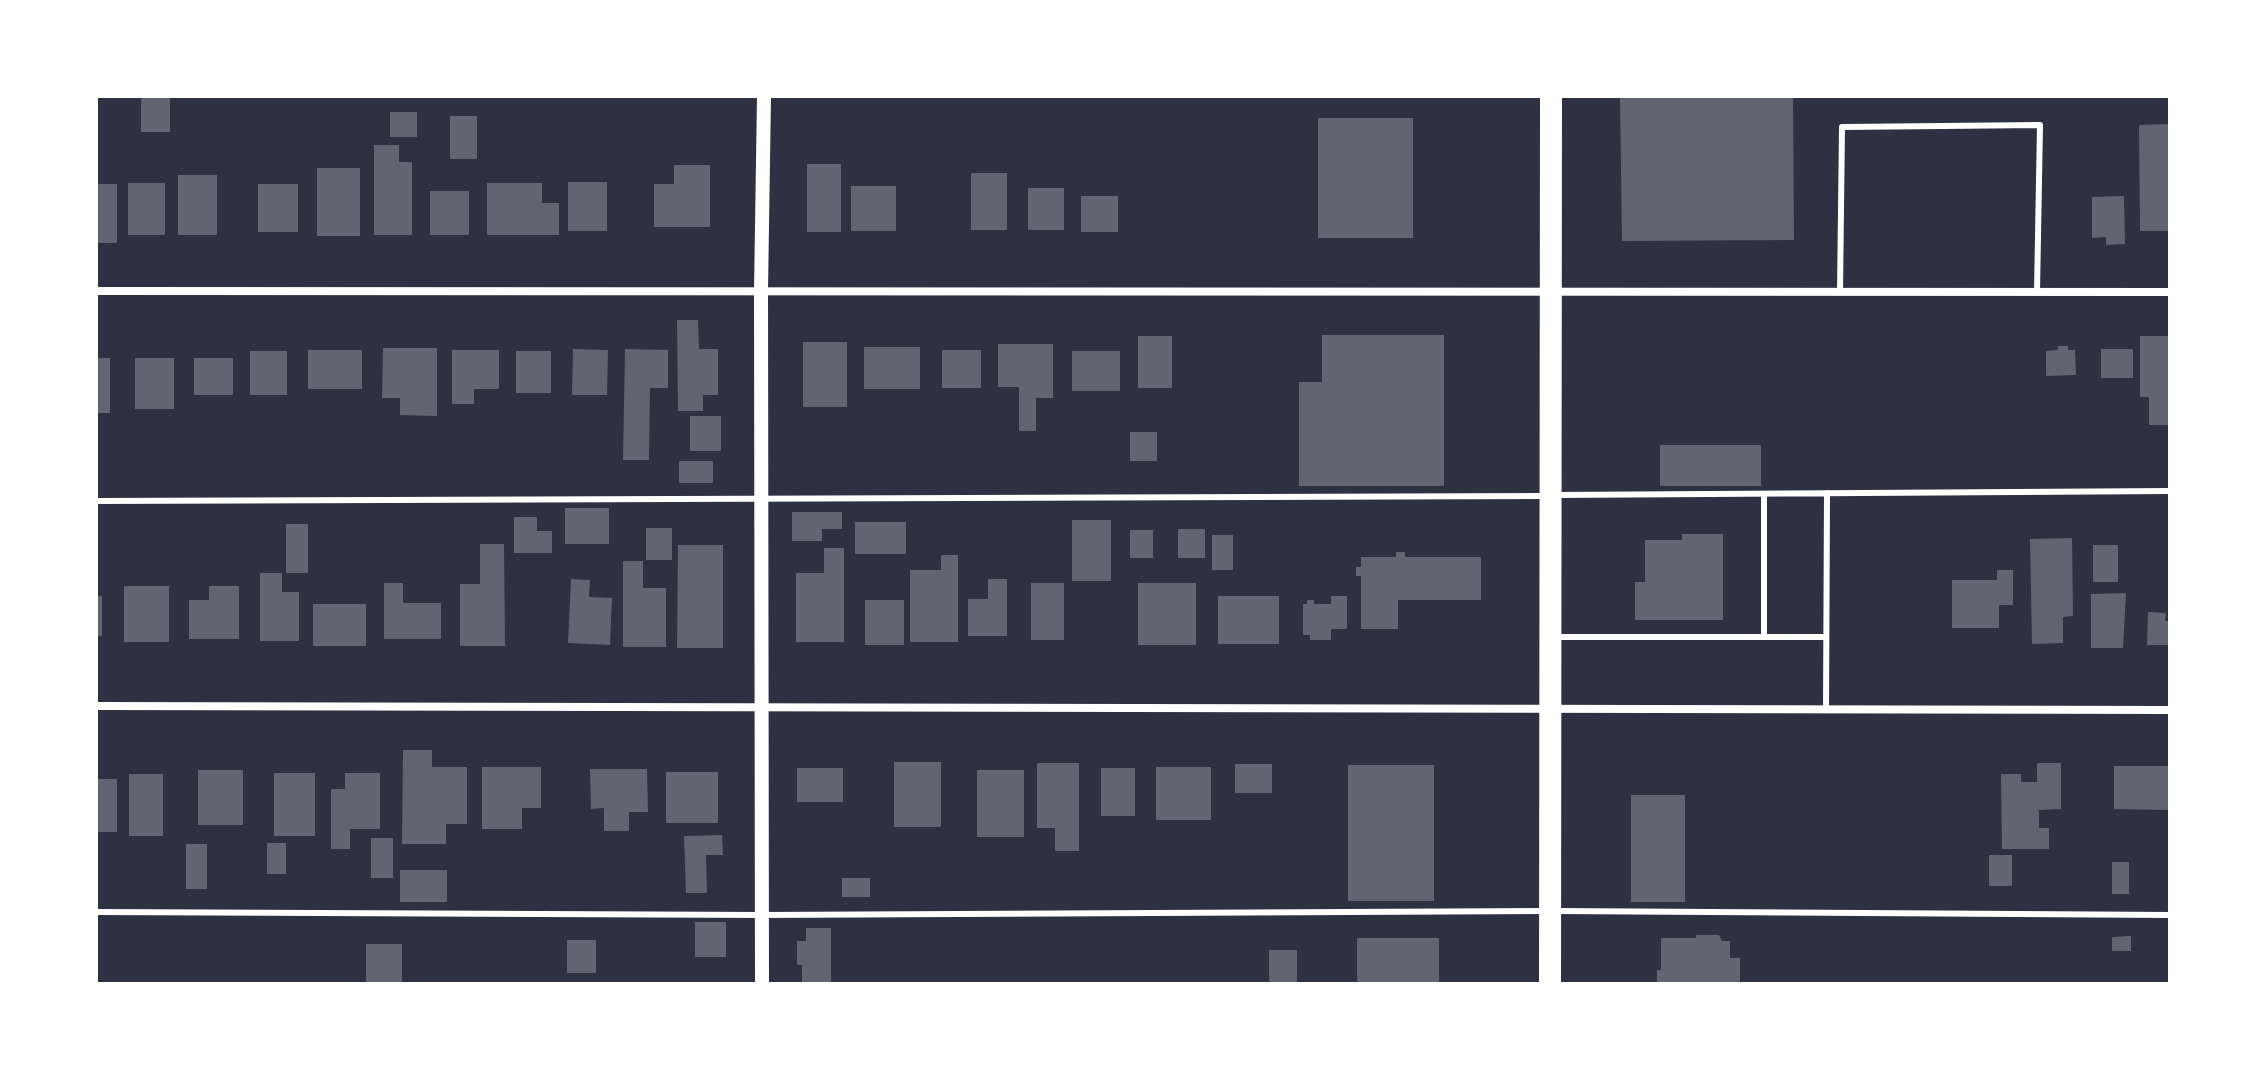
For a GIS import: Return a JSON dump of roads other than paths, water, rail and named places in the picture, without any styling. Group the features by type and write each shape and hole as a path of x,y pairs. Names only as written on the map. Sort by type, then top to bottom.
{"highway":[{"path":"1550,984 1551,96"}],"street":[{"path":"762,984 761,291 764,96"},
{"path":"96,291 2170,292"},
{"path":"96,706 2170,710"}],"lane":[{"path":"1840,292 1842,127 2040,125 2037,292"},
{"path":"96,501 2170,491"},
{"path":"1826,710 1827,493"},
{"path":"1764,494 1764,637"},
{"path":"1550,637 1826,637"},
{"path":"96,912 762,915 1550,911 2170,915"}]}
